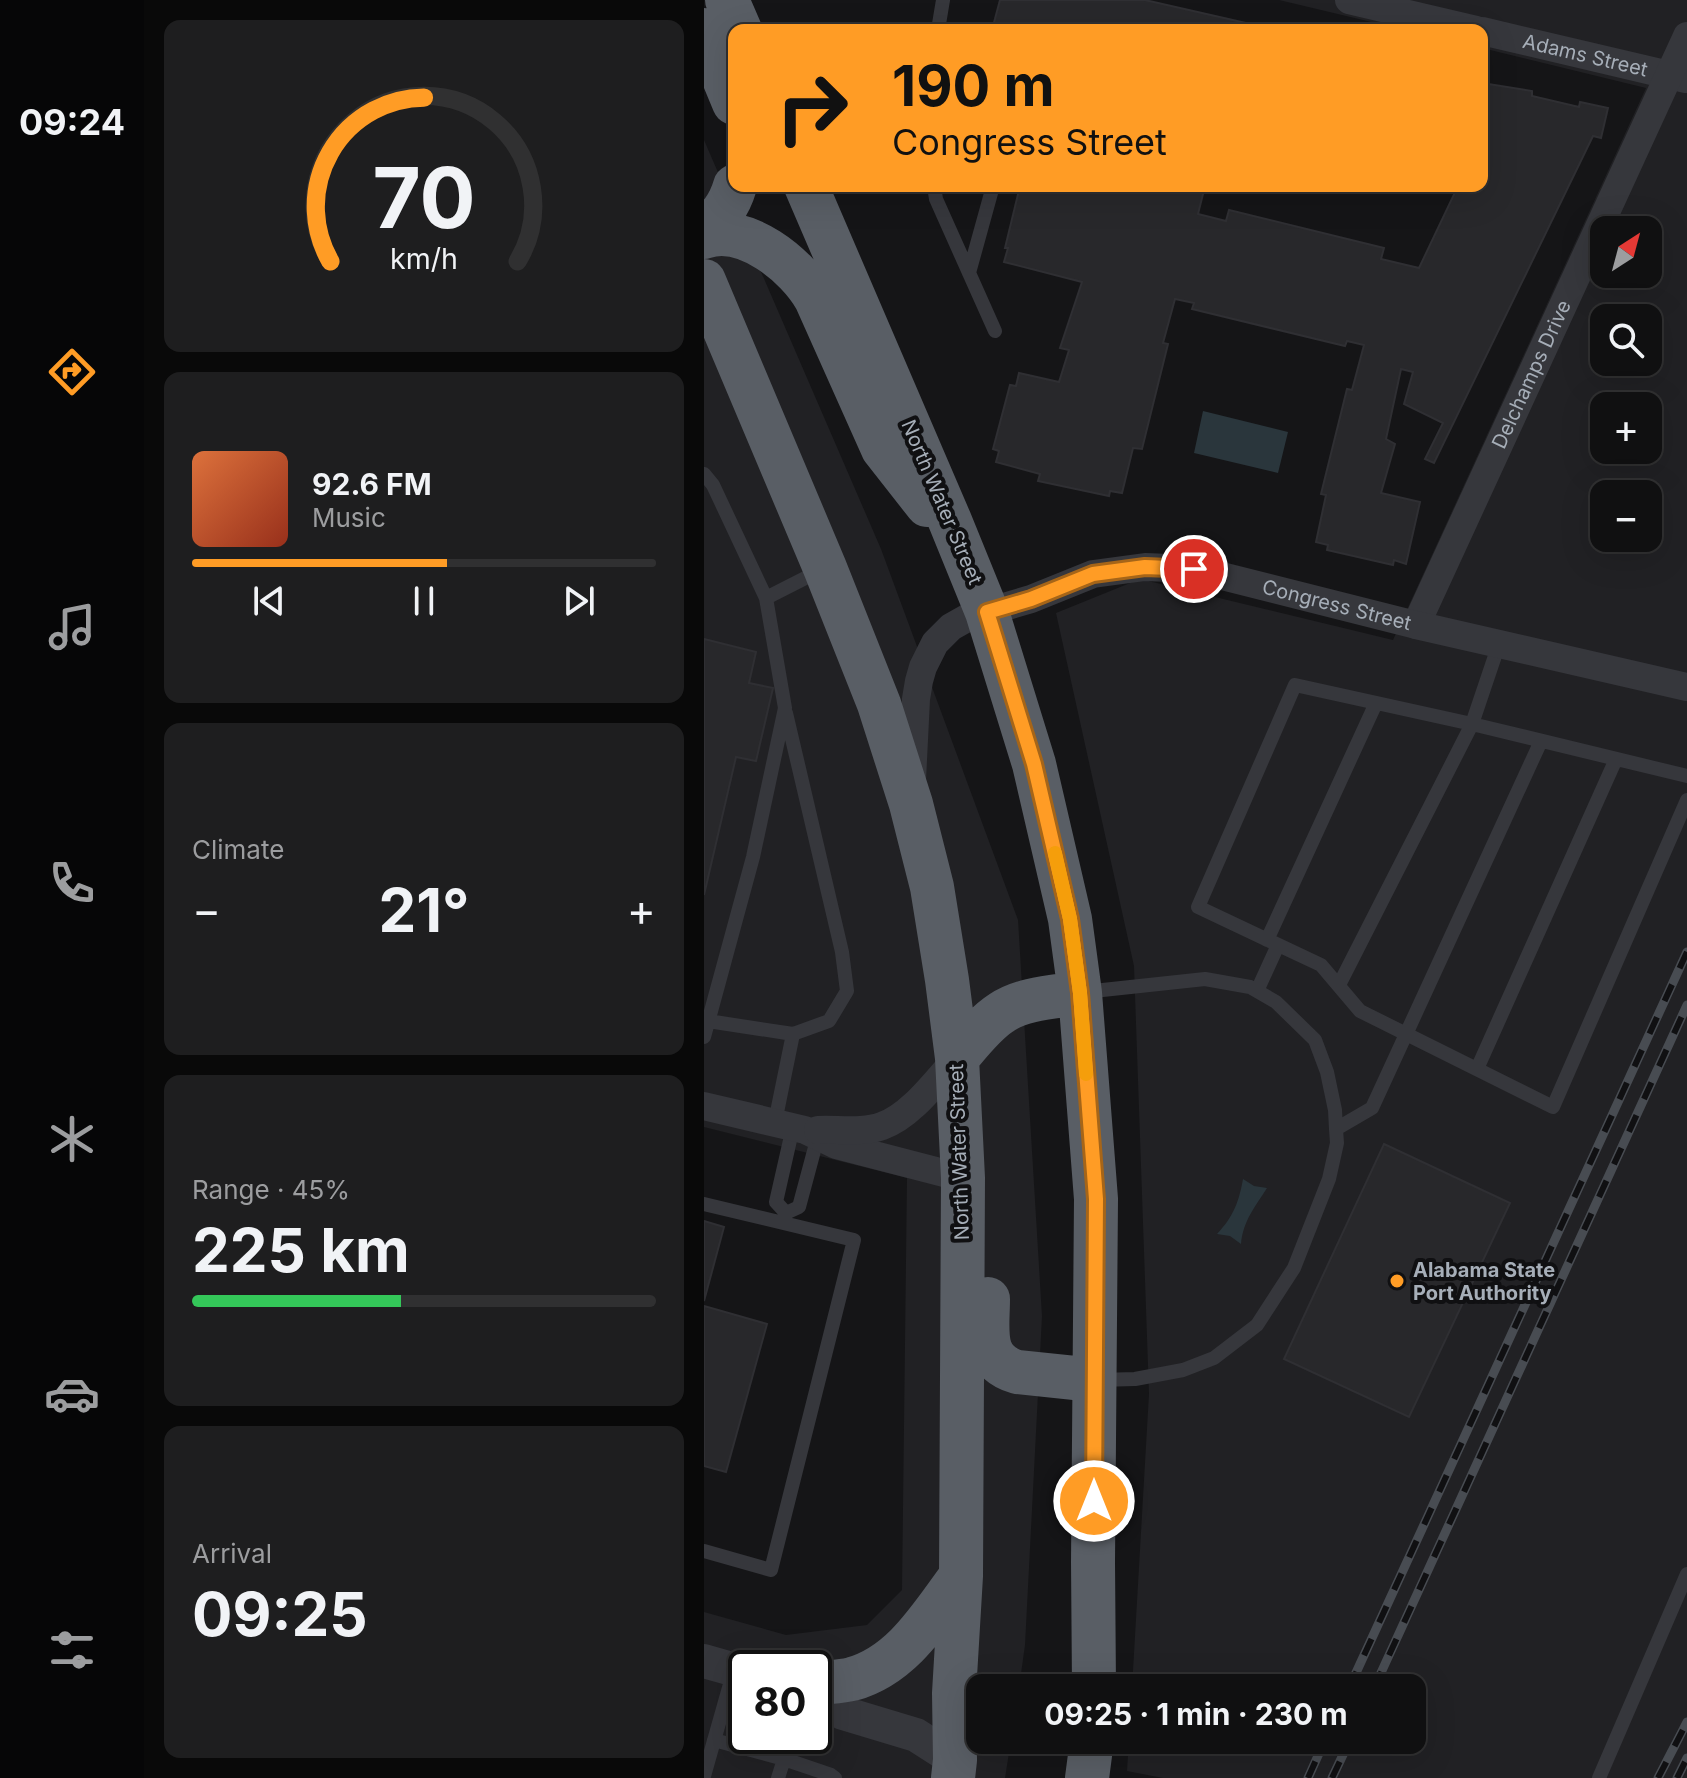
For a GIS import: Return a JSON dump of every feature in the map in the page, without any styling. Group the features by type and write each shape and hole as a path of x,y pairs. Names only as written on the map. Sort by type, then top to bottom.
{"highway":[{"path":"727,0 737,24"},
{"path":"704,30 728,88"},
{"path":"704,230 726,209 733,192"},
{"name":"North Water Street","path":"809,192 987,612 1034,764 1070,919 1080,993 1096,1199 1094,1674"},
{"path":"704,237 716,233 747,240 786,262 801,276 816,299 883,449 963,551"},
{"name":"North Water Street","path":"704,281 879,704 911,804 932,887 957,1058 963,1178 961,1576 954,1693 963,1772"},
{"path":"704,366 760,417"},
{"path":"957,1058 994,1019 1012,1007 1080,993"},
{"path":"963,1178 988,1237 988,1339 992,1356 1003,1366 1017,1372 1094,1380"},
{"path":"832,1682 851,1679 879,1668 896,1656 923,1627 961,1576"},
{"path":"1088,1778 1091,1754"}],"street":[{"name":"Adams Street","path":"1349,0 1450,24"},
{"name":"Adams Street","path":"1488,33 1678,77"},
{"name":"Delchamps Drive","path":"1416,625 1678,77 1687,36"},
{"name":"Congress Street","path":"911,804 916,699 923,667 935,643 951,627 967,618 1031,599 1093,574 1145,567 1194,569 1416,625 1687,687"},
{"path":"798,1129 881,1126 904,1114 957,1058"},
{"path":"704,1106 798,1129 836,1145 963,1178"},
{"path":"832,1707 916,1735 963,1772"}],"lane":[{"path":"939,24 943,0"},
{"path":"935,192 995,331"},
{"path":"969,273 991,192"},
{"path":"704,474 713,485 766,598 785,708 842,952 847,991 829,1021 793,1034 708,1021"},
{"path":"766,598 825,568"},
{"path":"1339,985 1472,724 1499,644"},
{"path":"1687,776 1295,685 1198,907 1321,965 1360,1011 1553,1107 1687,800"},
{"path":"1257,991 1272,942 1376,703"},
{"path":"704,1037 753,857 785,708"},
{"path":"1336,1129 1372,1108 1541,741"},
{"path":"1477,1069 1616,759"},
{"path":"1080,993 1205,979 1250,987 1276,1002 1315,1040 1327,1072 1335,1110 1337,1143 1329,1179 1294,1268 1257,1325 1214,1358 1183,1370 1135,1379 1094,1380"},
{"path":"784,1218 799,1207 793,1034"},
{"path":"784,1218 776,1202 798,1129"},
{"path":"704,1204 784,1218 854,1240 771,1570 704,1551"},
{"path":"1599,1778 1687,1574"},
{"path":"704,1776 728,1668"},
{"path":"714,1740 784,1759 835,1778"},
{"path":"778,1778 784,1759"}],"shaded area":[{"path":"1279,0 1687,0 1687,1778 1163,1778 1127,1771 1128,1754 1426,1754 1426,1674 1133,1674 1149,1394 1134,966 1056,613 1140,579 1393,640 1646,88 1488,49 1488,24 1380,24"},
{"path":"704,140 881,549 1018,920 1042,1316 1021,1674 966,1674 966,1754 1009,1754 1005,1778 704,1778 704,1612 786,1635 867,1625 902,1590 907,1178 704,1127"},
{"path":"1203,411 1288,432 1278,473 1194,453"},
{"path":"1243,1179 1254,1186 1267,1188 1247,1221 1241,1244 1230,1236 1217,1234 1235,1208"}],"building":[{"path":"1000,0 1145,0 1246,23 1246,24 994,24"},
{"path":"1488,84 1532,91 1532,96 1579,107 1580,102 1608,108 1601,138 1593,136 1434,463 1425,459 1443,423 1404,404 1413,372 1401,369 1386,439 1395,444 1381,493 1420,502 1406,564 1394,560 1393,565 1327,550 1328,545 1316,542 1326,495 1321,494 1347,389 1352,390 1364,345 1347,341 1345,346 1192,309 1194,303 1175,299 1163,343 1168,344 1142,449 1133,448 1122,493 1110,491 1109,496 1038,481 1040,474 996,462 999,451 993,449 1010,385 1016,386 1019,373 1059,382 1069,350 1060,348 1082,282 1004,262 1019,192 1204,192 1198,214 1226,221 1229,210 1384,248 1381,259 1419,268 1455,192 1488,192"},
{"path":"704,639 756,652 749,683 773,688 756,761 736,757 704,895"},
{"name":"Alabama State Port Authority","path":"1384,1144 1510,1203 1409,1417 1284,1359"},
{"path":"704,1221 724,1227 704,1301"},
{"path":"704,1306 767,1324 726,1472 704,1466"}],"railway":[{"path":"1355,1674 1687,952"},
{"path":"1380,1674 1687,1005"},
{"path":"1658,1778 1687,1722"},
{"path":"1308,1778 1319,1754"},
{"path":"1332,1778 1343,1754"},
{"path":"1677,1778 1687,1758"}],"slow traffic":[{"path":"1055,853 1070,919 1086,1074"}],"place":[{"name":"Alabama State Port Authority","path":"1397,1281"}],"route":[{"path":"1094,1501 1096,1199 1080,993 1070,919 1034,764 987,612 1031,599 1093,574 1145,567 1194,569"}]}
